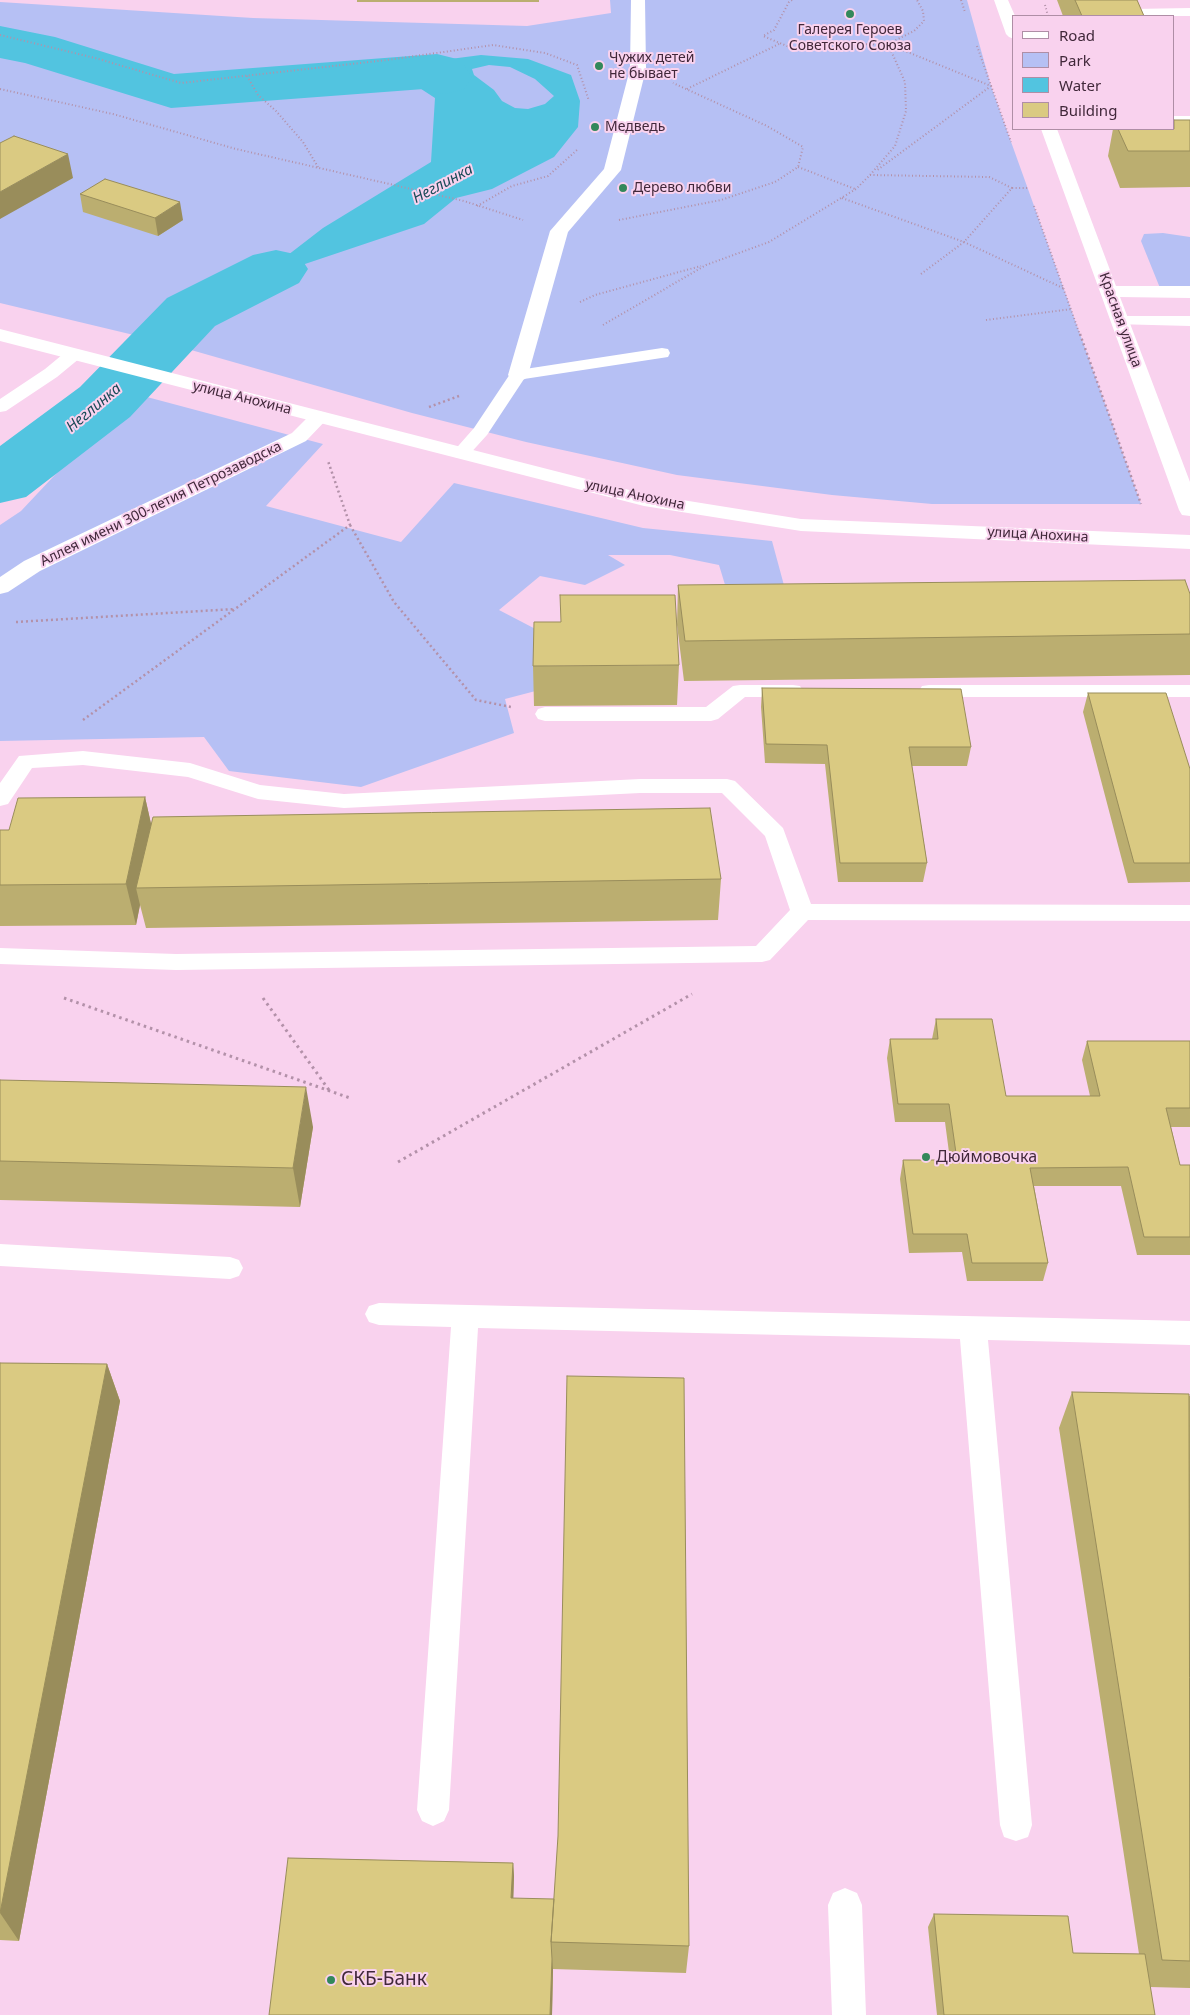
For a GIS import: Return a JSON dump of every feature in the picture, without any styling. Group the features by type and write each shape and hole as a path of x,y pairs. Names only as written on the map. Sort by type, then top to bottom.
{"street":[{"path":"518,375 559,231 612,170 638,69 638,0"},
{"path":"1001,0 1012,29"},
{"name":"Красная улица","path":"1049,130 1190,510"},
{"path":"1109,291 1190,292"},
{"name":"улица Анохина","path":"0,335 644,500 801,525 1190,542"},
{"name":"Аллея имени 300-летия Петрозаводска","path":"0,587 32,566 299,437 319,418"}],"lane":[{"path":"1132,10 1190,12"},
{"path":"1120,320 1190,321"},
{"path":"461,453 481,431 518,375 662,353"},
{"path":"0,407 51,373 74,354"},
{"path":"544,714 711,714 740,691 808,691"},
{"path":"906,691 1190,691"},
{"path":"0,800 26,761 83,758 190,770 258,792 344,801 640,786 727,786 775,833 802,912"},
{"path":"0,956 176,962 236,962 762,954 802,912 1190,913"},
{"path":"0,1255 230,1268"},
{"path":"379,1314 1190,1333"},
{"path":"433,1810 466,1316"},
{"path":"972,1328 1016,1825"},
{"path":"845,1905 850,2015"}],"path":[{"path":"792,0 789,2 774,30 763,36 794,49 816,45 888,44 991,86"},
{"path":"888,44 914,31 924,21 923,11 917,0"},
{"path":"961,0 967,17"},
{"path":"0,35 94,58 182,83 387,60 493,45 545,53 578,65 589,102"},
{"path":"976,43 1011,142"},
{"path":"687,89 779,44"},
{"path":"533,323 595,294 706,264 769,242 856,189 895,146 906,111 905,82 888,44"},
{"path":"0,89 113,114 236,149 464,201 559,231 721,200 775,182 798,167 803,147 767,126 687,89 638,69"},
{"path":"247,76 258,95 303,142 319,168"},
{"path":"870,175 991,86"},
{"path":"477,206 512,186 548,176 577,150"},
{"path":"798,167 856,189"},
{"path":"870,175 988,177 1012,188 1028,188"},
{"path":"920,274 964,242 1012,188"},
{"path":"841,198 964,242 1064,289 1109,291"},
{"path":"1034,206 1141,504 1131,504"},
{"path":"595,330 706,264"},
{"path":"986,320 1072,309"},
{"path":"421,410 518,375"},
{"path":"326,453 350,525 394,602 476,700 544,714"},
{"path":"82,720 350,525"},
{"path":"10,623 235,609"},
{"path":"236,962 329,1090"},
{"path":"398,1162 693,994"},
{"path":"56,995 350,1098"}],"green space":[{"path":"610,0 967,0 991,86 1141,504 932,504 832,495 677,475 526,442 412,413 163,342 0,303 0,2 253,18 527,26 611,13"},
{"path":"1163,233 1190,237 1190,288 1160,288 1141,241 1144,234"},
{"path":"132,393 323,444 266,506 401,542 454,483 643,528 772,541 785,589 726,588 719,565 670,555 608,555 625,565 585,585 540,576 499,610 547,635 547,688 505,699 514,733 361,787 229,771 204,737 0,741 0,525 21,511"}],"water":[{"path":"481,55 528,59 571,75 580,101 578,127 554,157 492,189 456,198 424,224 296,267 205,322 184,348 148,338 178,309 288,255 323,228 431,162 435,98 415,85 311,81 327,75","holes":["489,65 510,67 535,79 554,96 545,104 528,109 515,108 502,101 494,90 474,75 472,69"]}],"building":[{"path":"1075,0 1137,0 1144,15 1082,15"},
{"path":"1175,120 1190,120 1190,151 1128,151 1118,130 1175,130"},
{"path":"14,136 68,154 0,192 0,143"},
{"path":"105,179 180,202 155,218 80,194"},
{"path":"1185,580 1190,594 1190,634 685,641 678,585"},
{"path":"560,595 675,595 679,665 533,666 534,622 561,622"},
{"path":"762,688 961,689 971,747 909,747 927,863 840,863 827,745 766,744"},
{"path":"1088,693 1166,693 1190,769 1190,863 1134,863"},
{"path":"145,797 126,884 0,885 0,830 9,830 18,798"},
{"path":"710,808 721,879 136,888 153,817"},
{"path":"936,1019 992,1019 1006,1096 1100,1096 1087,1041 1190,1041 1190,1108 1166,1108 1180,1165 1190,1165 1190,1237 1144,1237 1128,1167 1030,1168 1048,1263 972,1263 967,1234 913,1234 903,1160 957,1160 949,1104 898,1104 890,1039 938,1039"},
{"path":"0,1080 306,1087 293,1168 0,1161"},
{"path":"0,1363 107,1364 0,1913"},
{"path":"567,1376 684,1378 689,1946 551,1942 558,1836"},
{"path":"1072,1392 1189,1394 1190,1961 1162,1960"},
{"path":"288,1858 513,1863 511,1898 554,1899 551,1942 550,2015 269,2015"},
{"path":"934,1914 1068,1916 1073,1953 1145,1954 1155,2015 944,2015"}],"waterway":[{"name":"Неглинка","path":"0,42 36,49 171,91 437,71 444,77"},
{"name":"Неглинка","path":"0,481 105,402 191,312 276,269"}],"place":[{"name":"Галерея Героев Советского Союза","path":"850,14"},
{"name":"Чужих детей не бывает","path":"599,66"},
{"name":"Медведь","path":"595,127"},
{"name":"Дерево любви","path":"623,188"},
{"name":"Дюймовочка","path":"926,1157"},
{"name":"СКБ-Банк","path":"331,1980"}]}
